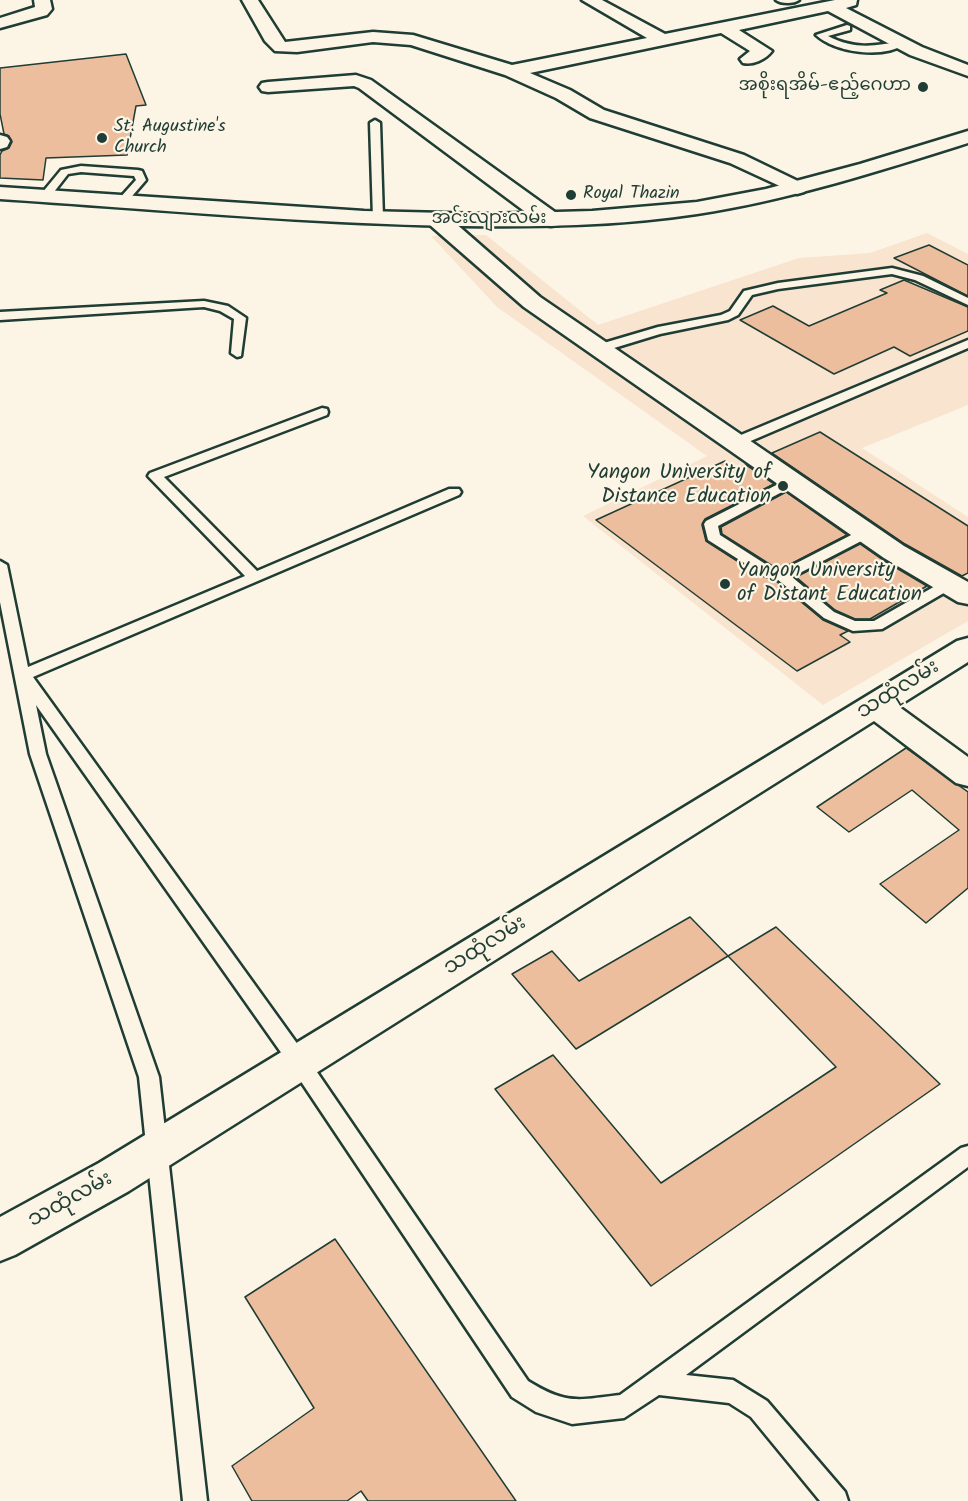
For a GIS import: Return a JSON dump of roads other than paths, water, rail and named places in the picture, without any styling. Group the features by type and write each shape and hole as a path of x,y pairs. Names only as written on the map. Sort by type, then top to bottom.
{"street":[{"path":"0,23 42,11 44,9 42,0"},
{"path":"250,0 274,41 281,47 373,37 413,40 510,71 563,94 597,114 737,159 797,188"},
{"path":"590,0 663,39"},
{"path":"510,71 842,3 968,58"},
{"path":"842,3 901,44 968,70"},
{"path":"723,27 763,51 748,59"},
{"path":"268,87 356,80 365,84 551,220"},
{"name":"အင်းလျားလမ်း","path":"0,193 378,218 551,220 694,208 797,188 968,137"},
{"path":"438,220 532,302 894,552 958,589"},
{"name":"သထုံလမ်း","path":"0,1240 156,1151 968,648"},
{"path":"875,706 968,774"}],"lane":[{"path":"780,0 795,0"},
{"path":"847,28 820,35 842,48 862,51 901,44"},
{"path":"375,123 378,218"},
{"path":"46,195 65,172 81,169 138,173 141,180 123,200"},
{"path":"601,348 658,331 724,318 734,313 748,293 778,286 892,271 919,278 968,302"},
{"path":"0,316 204,304 224,309 240,318 237,353"},
{"path":"734,443 968,344"},
{"path":"255,577 155,476 322,412"},
{"path":"792,481 711,524 713,537 765,570 782,576 829,615 853,626 877,626 958,589"},
{"path":"23,675 454,492"},
{"path":"782,576 866,532"},
{"path":"0,565 38,754 149,1077 195,1501"},
{"path":"23,675 299,1062 520,1389 544,1404 572,1412 624,1406 968,1155"},
{"path":"658,1383 733,1392 742,1397 759,1409 836,1501"}],"place":[{"name":"အစိုးရအိမ်-ဧည့်ဂေဟာ","path":"923,87"},
{"name":"St. Augustine's Church","path":"102,138"},
{"name":"Royal Thazin","path":"571,195"},
{"name":"Yangon University of Distance Education","path":"783,486"},
{"name":"Yangon University of Distant Education","path":"725,584"}]}
